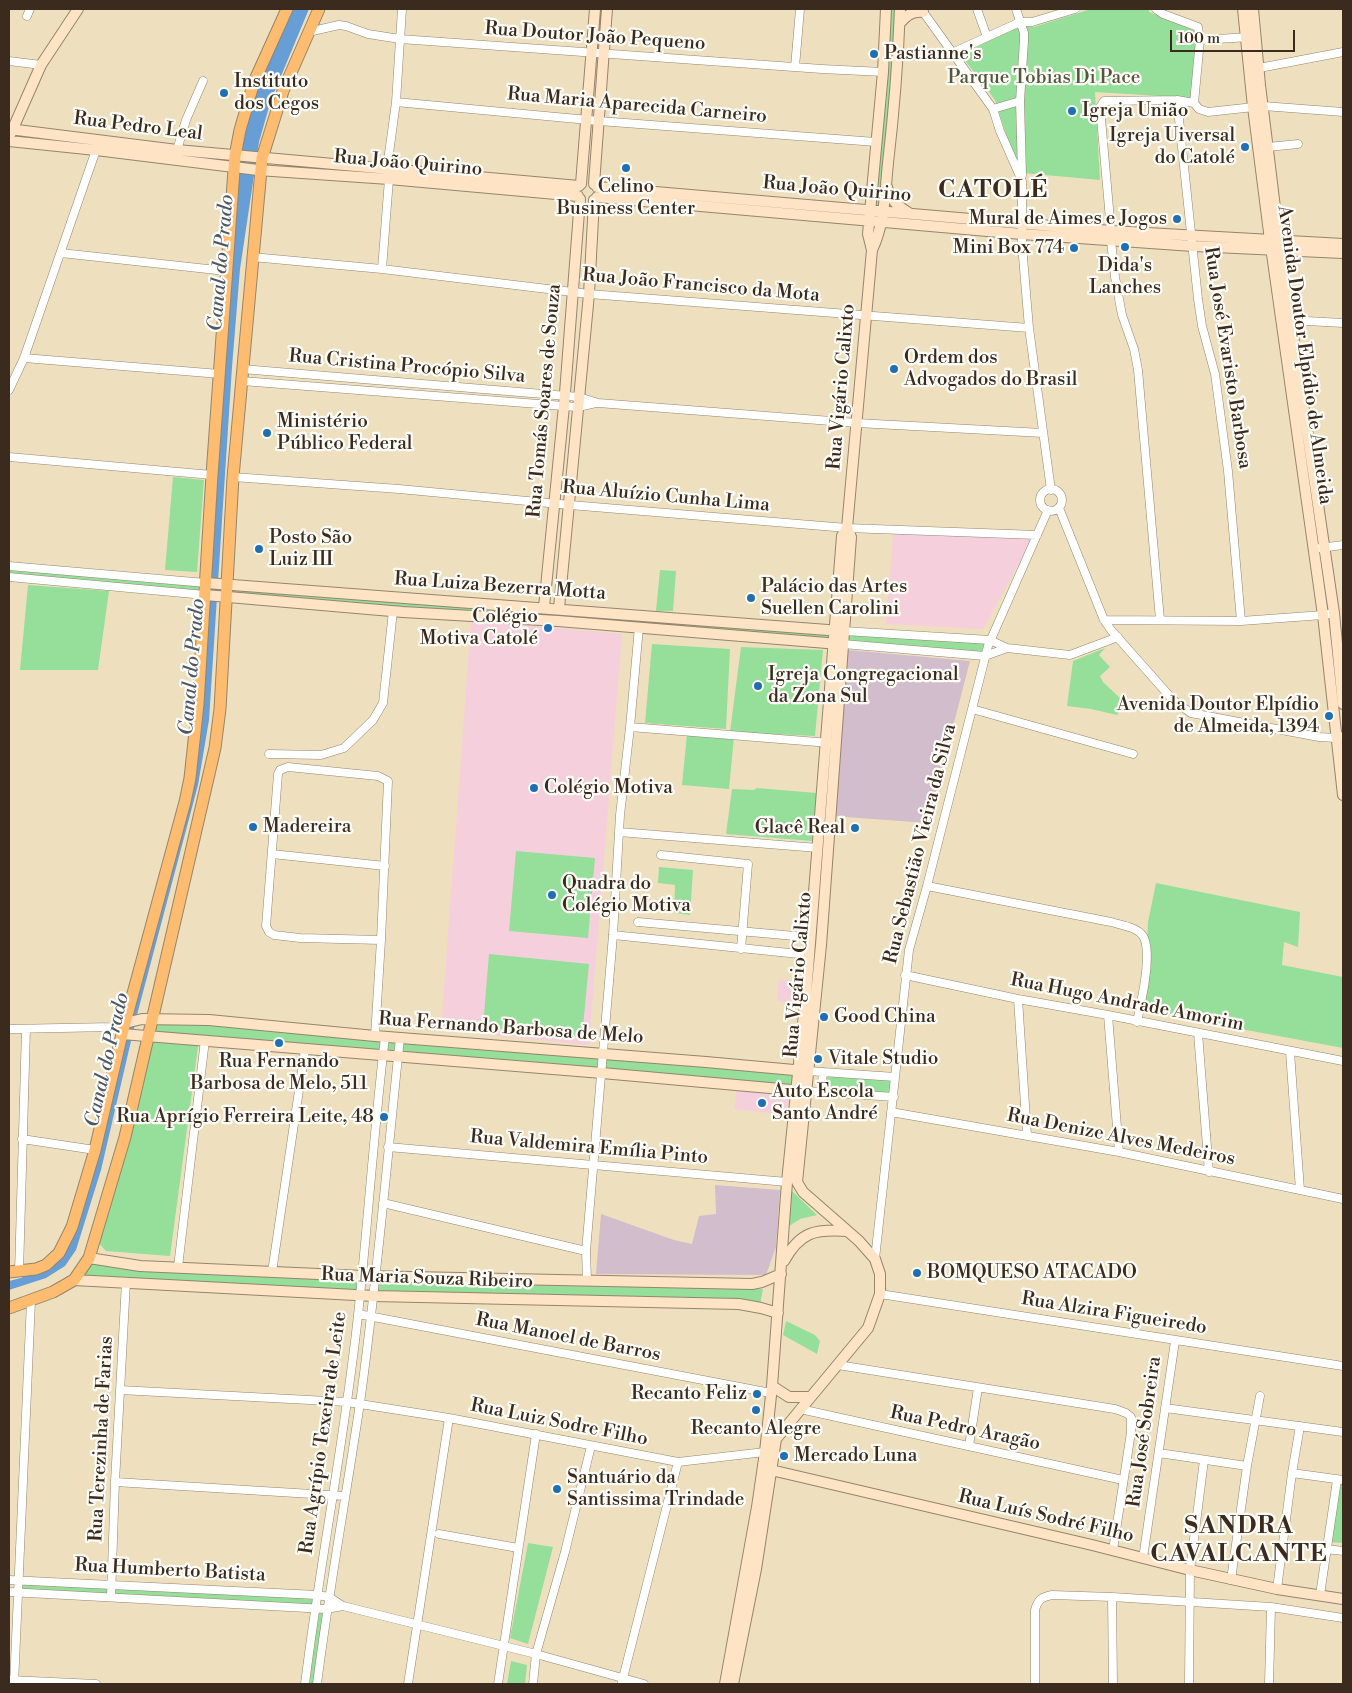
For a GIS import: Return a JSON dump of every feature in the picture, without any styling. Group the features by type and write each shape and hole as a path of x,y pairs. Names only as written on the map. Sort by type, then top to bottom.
{"main road":[{"path":"9,142 11,129 41,65 78,9"},
{"path":"14,1272 46,1265 59,1253 72,1228 95,1150 122,1028 185,802 190,778 198,704 226,271 240,130 254,82 287,9"},
{"path":"9,1308 53,1292 74,1280 89,1258 125,1137 146,1037 147,1019 203,806 215,748 220,709 223,585 261,158 283,91 319,9"},
{"name":"Rua Tomás Soares de Souza","path":"544,607 565,401 595,9"},
{"name":"Rua Tomás Soares de Souza","path":"559,608 589,294 599,121 608,9"},
{"name":"Rua Vigário Calixto","path":"731,1683 766,1452 787,1182 821,945 831,743 839,630 842,536 847,528 867,315 872,250 868,234 883,72 886,9"},
{"name":"Rua Vigário Calixto","path":"872,250 881,223 886,185 893,120 900,9"},
{"name":"Avenida Doutor Elpídio de Almeida","path":"1251,9 1258,107 1303,443 1313,548 1328,614 1343,704"},
{"path":"900,23 906,16 922,10"},
{"name":"Avenida Doutor Elpídio de Almeida","path":"1258,107 1268,147 1275,245"},
{"name":"Rua Pedro Leal","path":"11,129 178,150 236,162"},
{"name":"Rua Pedro Leal","path":"9,142 236,162 261,158"},
{"name":"Rua João Quirino","path":"261,158 387,168 580,191"},
{"name":"Rua João Quirino","path":"236,162 259,170 580,191"},
{"path":"588,182 596,192 589,202 580,191 588,182"},
{"path":"886,185 894,203 910,214"},
{"name":"Rua João Quirino","path":"596,192 881,223 1022,229 1275,245 1343,244"},
{"name":"Rua João Quirino","path":"596,192 870,210 1022,229"},
{"name":"Rua João Quirino","path":"1275,245 1343,253"},
{"name":"Avenida Doutor Elpídio de Almeida","path":"1303,443 1324,547 1343,795"},
{"name":"Rua Luiza Bezerra Motta","path":"207,583 839,630"},
{"name":"Rua Luiza Bezerra Motta","path":"206,595 398,612 558,621 838,644"},
{"path":"398,612 404,598"},
{"path":"760,638 762,624"},
{"name":"Rua Vigário Calixto","path":"803,1071 809,955 818,848 831,743"},
{"name":"Rua Fernando Barbosa de Melo","path":"122,1028 147,1019 209,1020 400,1038 803,1071"},
{"name":"Rua Fernando Barbosa de Melo","path":"122,1028 146,1037 205,1040 304,1050 602,1073 801,1091"},
{"name":"Rua Vigário Calixto","path":"731,1683 756,1569 776,1439 868,1328 880,1294 880,1274 875,1259 859,1241 803,1192 797,1182 801,1091"},
{"path":"781,1269 791,1248 801,1238 812,1232 829,1230 847,1232"},
{"name":"Rua Maria Souza Ribeiro","path":"89,1258 140,1266 375,1277 752,1284 762,1282 781,1269"},
{"name":"Rua Maria Souza Ribeiro","path":"74,1280 374,1296 739,1304 778,1313"},
{"path":"772,1390 788,1397 810,1398"},
{"name":"Rua Luís Sodré Filho","path":"771,1470 1113,1550 1232,1580 1343,1599"}],"street":[{"path":"387,168 396,102 402,9"},
{"path":"795,67 800,9"},
{"path":"977,9 987,37"},
{"path":"1016,9 1024,40 1020,101 1022,229 1029,328 1051,490"},
{"path":"952,53 1020,22 1032,22 1049,13 1075,9"},
{"path":"1156,9 1163,14 1198,27 1200,40 1194,103"},
{"path":"922,10 993,109 1000,131 1022,182"},
{"name":"Rua Doutor João Pequeno","path":"308,32 339,25 368,34 400,39 883,72"},
{"path":"1200,40 1252,37"},
{"path":"1254,69 1343,52"},
{"path":"9,61 41,65"},
{"path":"178,150 186,120 203,81"},
{"path":"1160,620 1138,370 1134,349 1122,316 1115,277 1100,107 1104,101 1177,100 1194,103 1199,109 1208,112 1258,107 1343,112"},
{"name":"Rua José Evaristo Barbosa","path":"1177,100 1202,326 1215,374 1228,471 1241,621"},
{"path":"993,109 1020,101"},
{"name":"Rua Maria Aparecida Carneiro","path":"396,102 599,121 876,142"},
{"path":"1268,147 1298,144"},
{"path":"9,390 24,358 96,150"},
{"path":"382,269 389,179"},
{"path":"61,252 226,271"},
{"name":"Rua João Francisco da Mota","path":"252,257 382,269 589,294 1029,328"},
{"path":"1286,320 1343,323"},
{"path":"24,358 220,374"},
{"name":"Rua Cristina Procópio Silva","path":"242,375 342,378 440,386 565,401"},
{"name":"Rua Cristina Procópio Silva","path":"242,375 341,388 440,396 598,403 857,423 1042,433"},
{"path":"341,388 342,378"},
{"path":"440,386 440,396"},
{"path":"9,457 212,475"},
{"name":"Rua Aluízio Cunha Lima","path":"233,476 847,528 1037,535"},
{"path":"1051,490 1058,492 1061,497 1061,504 1058,508 1048,510 1042,505 1041,498 1044,492 1051,490"},
{"path":"1058,508 1104,620 1173,700 1191,713 1319,737 1340,737"},
{"name":"Rua Sebastião Vieira da Silva","path":"875,1259 909,950 990,640 1048,510"},
{"path":"1313,548 1343,545"},
{"path":"10,566 10,577"},
{"name":"Rua Luiza Bezerra Motta","path":"10,566 207,583"},
{"name":"Rua Luiza Bezerra Motta","path":"10,577 206,595"},
{"path":"268,754 321,755 344,748 373,720 383,703 398,612"},
{"path":"1104,620 1241,621 1328,614"},
{"path":"587,1281 586,1252 613,935 619,832 639,627"},
{"name":"Rua Luiza Bezerra Motta","path":"839,630 990,640"},
{"path":"990,640 1007,648 1070,655 1118,638"},
{"name":"Rua Luiza Bezerra Motta","path":"838,644 985,656"},
{"path":"985,656 1007,648"},
{"path":"972,709 1133,754"},
{"path":"630,727 831,743"},
{"name":"Rua Agrípio Texeira de Leite","path":"272,854 278,774 280,770 288,767 369,775 384,778 388,781 382,940 380,1036 382,1056 363,1276 348,1402 332,1494 305,1684"},
{"path":"619,832 818,848"},
{"path":"382,940 300,938 274,935 266,926 272,854 384,866"},
{"path":"661,855 748,864 741,948"},
{"path":"927,886 1111,922 1131,928 1144,937 1146,956 1145,982 1137,1022"},
{"path":"638,922 795,936"},
{"path":"613,935 809,955"},
{"name":"Rua Hugo Andrade Amorim","path":"905,975 1018,999 1343,1061"},
{"path":"1018,999 1028,1135"},
{"path":"1108,1015 1119,1152"},
{"path":"9,1029 122,1028"},
{"path":"14,1272 26,1029"},
{"path":"1198,1033 1209,1172"},
{"name":"Rua Agrípio Texeira de Leite","path":"317,1684 326,1609 360,1404 374,1296 400,1038"},
{"path":"178,1267 205,1040"},
{"path":"272,1272 304,1050"},
{"path":"1290,1052 1300,1190"},
{"name":"Rua Fernando Barbosa de Melo","path":"803,1071 895,1077"},
{"path":"821,1092 823,1072"},
{"path":"801,1091 894,1097"},
{"name":"Rua Denize Alves Medeiros","path":"892,1112 1119,1152 1343,1199"},
{"path":"22,1139 95,1150"},
{"name":"Rua Valdemira Emília Pinto","path":"388,1147 787,1182"},
{"path":"382,1202 586,1252"},
{"name":"Rua Terezinha de Farias","path":"111,1597 126,1282"},
{"name":"Rua Alzira Figueiredo","path":"880,1294 1343,1366"},
{"path":"31,1301 18,1580 13,1592 13,1682 96,1684"},
{"name":"Rua Manoel de Barros","path":"358,1314 772,1390"},
{"name":"Rua José Sobreira","path":"1143,1558 1175,1341"},
{"path":"838,1364 1115,1409 1126,1413 1131,1417 1132,1422 1113,1550"},
{"path":"969,1446 978,1388"},
{"name":"Rua Luiz Sodre Filho","path":"120,1390 348,1402 449,1418 678,1462 766,1452"},
{"path":"1232,1580 1247,1466 1260,1396"},
{"path":"1166,1408 1343,1432"},
{"name":"Rua Pedro Aragão","path":"800,1409 1123,1480"},
{"path":"408,1684 449,1418"},
{"path":"1277,1589 1300,1426"},
{"path":"498,1684 536,1434"},
{"path":"533,1684 536,1654 565,1552 590,1446"},
{"path":"1160,1453 1247,1466"},
{"path":"1189,1684 1190,1570 1204,1460"},
{"path":"622,1682 678,1462"},
{"path":"1292,1472 1340,1480 1326,1549 1320,1595"},
{"path":"115,1482 345,1496"},
{"path":"439,1534 518,1548"},
{"path":"1326,1549 1343,1551"},
{"name":"Rua Humberto Batista","path":"9,1580 328,1597"},
{"name":"Rua Humberto Batista","path":"13,1592 326,1609 343,1606"},
{"path":"1034,1684 1036,1610 1039,1600 1052,1595 1271,1607 1343,1618"},
{"path":"328,1597 343,1606 536,1654 622,1682 644,1684"},
{"path":"1112,1597 1113,1684"},
{"path":"1269,1684 1271,1607"}],"shaded area":[{"path":"893,534 1034,536 983,629 886,624"},
{"name":"Colégio Motiva","path":"471,620 622,634 589,1045 441,1030"},
{"path":"848,650 970,661 928,823 832,816"},
{"path":"779,979 796,981 794,1003 777,1001"},
{"name":"Auto Escola Santo André","path":"737,1090 789,1096 787,1115 734,1109"},
{"path":"715,1185 780,1190 776,1247 766,1275 596,1274 601,1214 674,1240 692,1244 699,1216 716,1214"}],"green space":[{"path":"888,9 898,9 881,210 871,209"},
{"name":"Parque Tobias Di Pace","path":"1091,9 1149,9 1149,12 1195,30 1198,40 1192,100 1177,97 1095,92 1100,180 1023,173 1006,134 995,100 961,55 1019,26 1034,27"},
{"path":"173,477 204,480 197,572 165,570"},
{"path":"9,568 199,584 198,593 9,575"},
{"path":"660,570 676,571 673,611 656,611"},
{"path":"28,585 109,591 98,670 20,670"},
{"path":"229,587 556,610 556,619 228,595"},
{"path":"561,610 831,632 830,641 560,619"},
{"path":"847,633 987,641 982,653 846,642"},
{"path":"652,644 730,649 726,729 645,723"},
{"path":"741,647 823,650 815,736 730,732"},
{"path":"1105,648 1099,655 1110,667 1100,676 1103,682 1122,700 1121,709 1117,715 1067,706 1073,661"},
{"path":"687,734 734,737 729,789 682,785"},
{"path":"757,788 817,793 812,841 726,834 732,789 754,790"},
{"name":"Quadra do Colégio Motiva","path":"516,851 595,858 588,938 509,931"},
{"path":"659,867 693,870 690,915 674,913 675,885 658,883"},
{"path":"1156,883 1300,912 1298,947 1284,942 1282,965 1343,977 1343,1048 1144,1011 1148,922"},
{"path":"489,954 589,964 582,1037 483,1027"},
{"path":"175,1021 395,1040 395,1053 152,1034 153,1024"},
{"path":"147,1035 199,1039 170,1256 106,1251 94,1238"},
{"path":"402,1040 601,1055 599,1071 401,1054"},
{"path":"604,1055 794,1073 791,1088 605,1071"},
{"path":"825,1075 893,1080 892,1095 824,1090"},
{"path":"789,1188 817,1215 800,1219 786,1228"},
{"path":"89,1261 134,1271 360,1280 357,1292 77,1278"},
{"path":"378,1280 763,1289 760,1305 378,1293"},
{"path":"786,1321 815,1335 820,1341 817,1354 783,1335"},
{"path":"1339,1483 1343,1483 1343,1543 1330,1542"},
{"path":"528,1543 553,1547 528,1644 510,1638"},
{"path":"21,1583 109,1586 110,1595 21,1590"},
{"path":"114,1586 313,1597 312,1605 114,1595"},
{"path":"317,1610 325,1611 315,1684 307,1684"},
{"path":"511,1661 527,1665 525,1684 507,1684"}],"water":[{"path":"292,9 309,9 271,100 259,142 240,269 209,720 198,785 138,1011 101,1170 76,1250 65,1266 46,1278 9,1290 9,1281 56,1263 66,1249 186,803 203,633 242,135 253,97"}],"place":[{"name":"Pastianne's","path":"874,54"},
{"name":"Instituto dos Cegos","path":"224,93"},
{"name":"Igreja União","path":"1072,111"},
{"name":"Igreja Uiversal do Catolé","path":"1245,147"},
{"name":"Celino Business Center","path":"626,168"},
{"name":"Mural de Aimes e Jogos","path":"1177,219"},
{"name":"Dida's Lanches","path":"1125,247"},
{"name":"Mini Box 774","path":"1074,248"},
{"name":"Ordem dos Advogados do Brasil","path":"894,369"},
{"name":"Ministério Público Federal","path":"267,433"},
{"name":"Posto São Luiz III","path":"259,549"},
{"name":"Palácio das Artes Suellen Carolini","path":"751,598"},
{"name":"Colégio Motiva Catolé","path":"548,628"},
{"name":"Igreja Congregacional da Zona Sul","path":"758,686"},
{"name":"Avenida Doutor Elpídio de Almeida, 1394","path":"1329,716"},
{"name":"Colégio Motiva","path":"534,788"},
{"name":"Madereira","path":"253,827"},
{"name":"Glacê Real","path":"855,828"},
{"name":"Quadra do Colégio Motiva","path":"552,895"},
{"name":"Good China","path":"824,1017"},
{"name":"Rua Fernando Barbosa de Melo, 511","path":"279,1043"},
{"name":"Vitale Studio","path":"818,1059"},
{"name":"Auto Escola Santo André","path":"762,1103"},
{"name":"Rua Aprígio Ferreira Leite, 48","path":"384,1117"},
{"name":"BOMQUESO ATACADO","path":"917,1273"},
{"name":"Recanto Feliz","path":"757,1394"},
{"name":"Recanto Alegre","path":"756,1410"},
{"name":"Mercado Luna","path":"784,1456"},
{"name":"Santuário da Santissima Trindade","path":"557,1489"}],"district":[{"name":"CATOLÉ","path":"993,191"},
{"name":"SANDRA CAVALCANTE","path":"1239,1541"}],"water label":[{"name":"Canal do Prado","path":"222,263"},
{"name":"Canal do Prado","path":"193,667"},
{"name":"Canal do Prado","path":"108,1060"}]}
